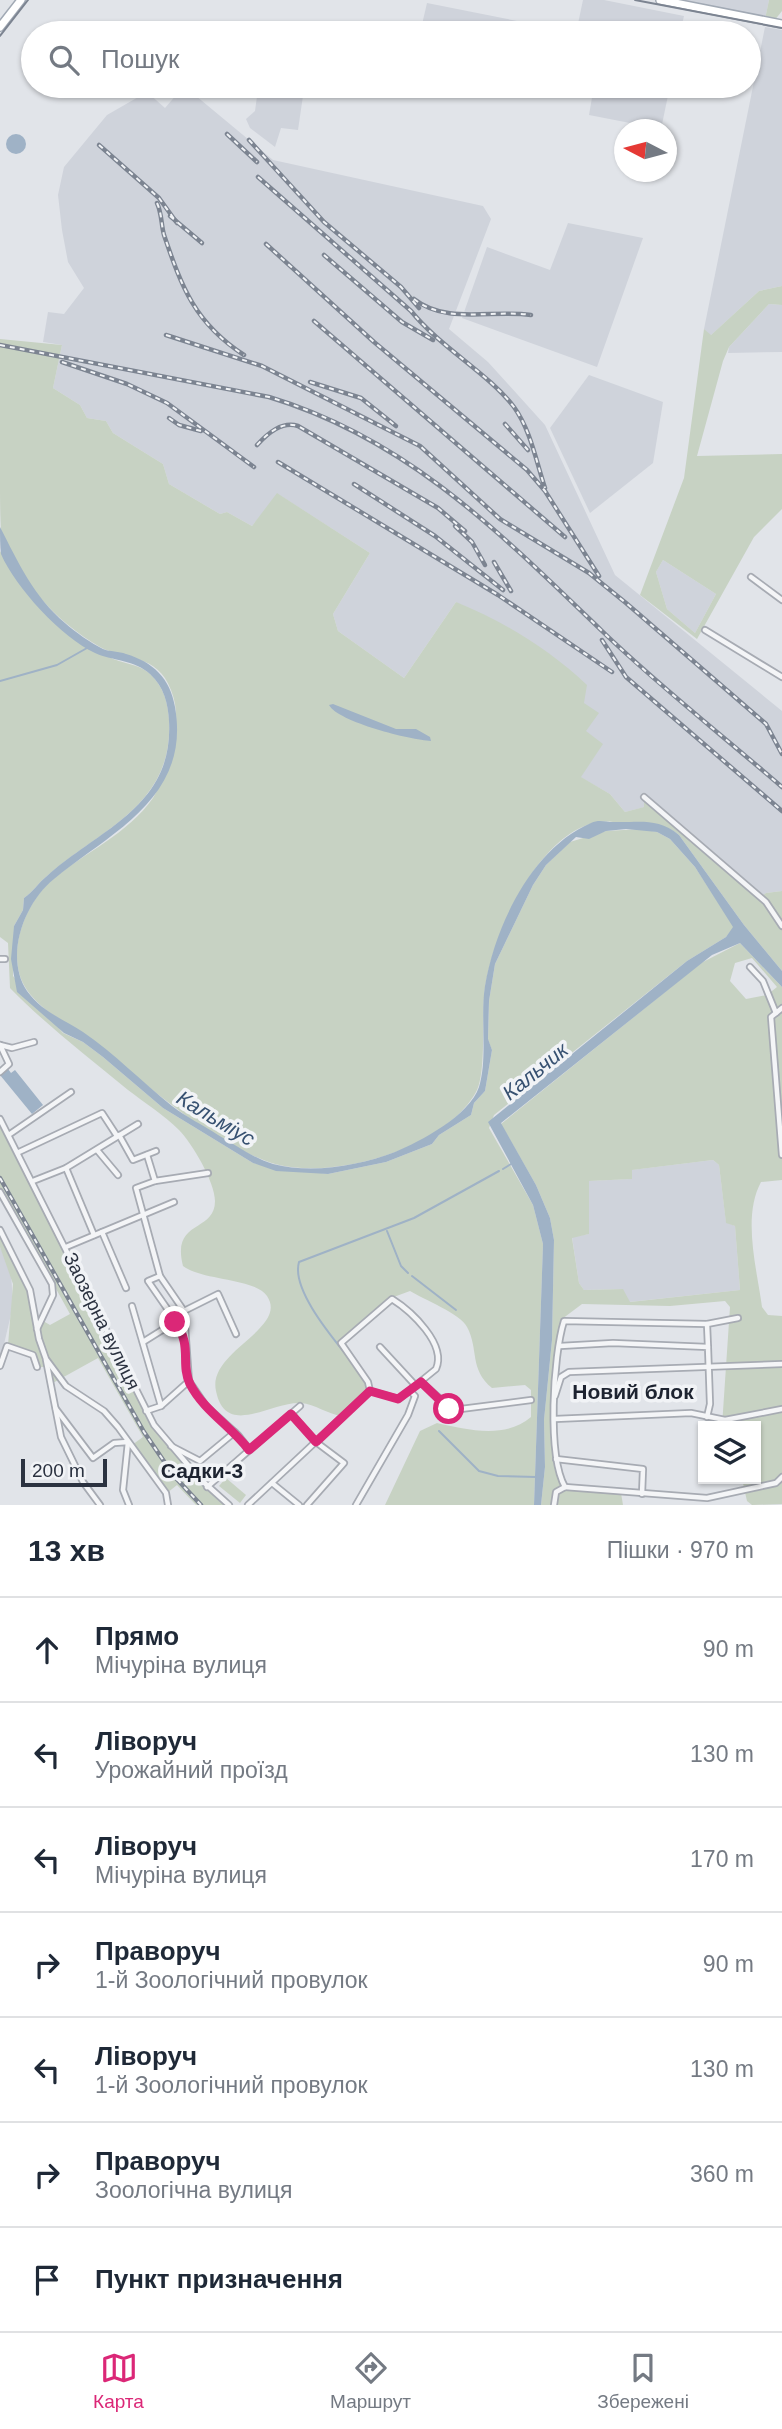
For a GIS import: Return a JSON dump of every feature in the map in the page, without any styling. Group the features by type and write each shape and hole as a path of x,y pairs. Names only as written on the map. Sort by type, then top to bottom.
{"main road":[{"path":"0,27 22,0"},
{"path":"660,0 782,24"},
{"path":"771,22 782,16"}],"street":[{"path":"751,577 782,600"},
{"path":"705,630 782,677"},
{"path":"644,797 765,902 782,926"},
{"path":"750,967 763,981 776,1013"},
{"path":"782,1008 771,1017 782,1155"},
{"path":"0,1045 12,1048 34,1042"},
{"path":"0,1045 9,1064 0,1072"},
{"path":"10,1134 71,1092"},
{"path":"19,1152 102,1113 133,1160 156,1151"},
{"name":"Заозерна вулиця","path":"0,1119 10,1134 146,1411 170,1446 207,1487 229,1505"},
{"path":"33,1181 66,1168 138,1124"},
{"path":"97,1150 118,1175"},
{"path":"147,1155 155,1181"},
{"path":"66,1168 94,1236"},
{"path":"208,1173 155,1181 136,1188 160,1276 184,1311 189,1381 206,1406 249,1450"},
{"path":"0,1192 52,1284 53,1295 37,1330"},
{"path":"66,1247 174,1202"},
{"path":"0,1230 30,1290 37,1330 46,1359 66,1385 104,1411 166,1493 167,1505"},
{"path":"102,1232 126,1288"},
{"path":"160,1276 148,1281 186,1336"},
{"path":"184,1311 218,1294 236,1334"},
{"path":"392,1299 414,1314 433,1343 438,1367 402,1398 394,1399 370,1391 368,1382 341,1343 392,1299"},
{"path":"132,1306 161,1406"},
{"path":"565,1487 556,1459 555,1419 563,1322 707,1324 738,1318"},
{"path":"143,1342 175,1322"},
{"path":"707,1324 710,1407 707,1417"},
{"path":"560,1346 613,1343 708,1347"},
{"path":"0,1366 7,1346 29,1353 37,1367 52,1367"},
{"path":"380,1347 419,1384 453,1410 531,1400"},
{"path":"46,1359 45,1368 68,1457 100,1505"},
{"path":"555,1396 561,1377 568,1372 782,1364"},
{"path":"146,1411 161,1406 189,1381"},
{"path":"248,1505 370,1391"},
{"path":"356,1505 408,1415 415,1396 410,1391"},
{"path":"207,1487 300,1406"},
{"path":"56,1409 93,1458 114,1443 128,1441"},
{"path":"555,1419 691,1413 738,1419 782,1409"},
{"path":"291,1414 316,1442 344,1463 307,1505"},
{"path":"170,1446 200,1461 211,1455 235,1433"},
{"path":"128,1441 123,1490 130,1505"},
{"path":"556,1459 643,1469 642,1494"},
{"path":"554,1505 556,1492 565,1487 711,1497 776,1483 782,1478"},
{"path":"272,1483 299,1505"}],"shaded area":[{"path":"583,0 604,0 684,16 683,21 579,21"},
{"path":"670,0 769,0 765,19"},
{"path":"427,3 517,21 423,21"},
{"path":"765,27 782,30 782,286 759,291 710,336 704,329 751,98 761,98 761,47"},
{"path":"137,98 154,98 165,108 174,98 198,98 273,160 483,206 491,219 449,329 488,362 545,425 615,575 782,711 782,891 766,893 762,897 645,794 645,807 625,812 610,794 580,777 586,731 584,703 456,602 404,678 338,631 333,614 370,553 278,494 252,526 227,512 220,514 169,484 163,464 113,433 106,421 87,418 80,405 53,388 62,345 43,342 48,312 64,314 84,288 68,262 62,230 58,195 64,167 107,115"},
{"path":"257,98 303,98 298,130 281,128 275,147 250,128 246,119 255,111"},
{"path":"592,98 667,98 663,119 614,120 589,115"},
{"path":"568,223 643,238 597,367 462,318 487,247 550,270"},
{"path":"769,304 782,305 782,352 728,353 729,347"},
{"path":"589,375 663,402 653,463 590,513 550,428"},
{"path":"663,560 716,594 695,633 667,609 656,572"},
{"path":"713,1160 719,1165 726,1222 735,1226 740,1290 629,1302 622,1289 584,1290 579,1283 572,1237 589,1234 589,1181 631,1179 631,1170"},
{"path":"0,1247 11,1271 13,1306 0,1361"}],"green space":[{"path":"769,0 782,0 782,11 774,21 765,19"},
{"path":"782,286 782,305 769,304 729,347 697,456 782,454 782,509 754,537 697,639 640,595 684,478 704,329 711,335 759,291","holes":["663,560 716,594 695,633 667,609 656,572"]},
{"path":"0,339 62,345 53,388 80,405 87,418 106,421 113,433 163,464 169,484 220,514 227,512 252,526 277,493 370,553 333,614 338,631 404,678 456,602 492,618 557,660 587,685 584,703 599,713 586,731 603,744 581,777 610,794 625,812 644,807 644,793 762,896 782,891 782,971 744,925 679,835 656,825 613,822 589,825 566,837 545,857 526,882 511,910 490,965 485,988 483,1057 479,1083 476,1092 460,1113 438,1130 382,1157 350,1165 320,1168 291,1167 266,1161 221,1139 180,1111 93,1041 43,1007 27,990 20,977 17,962 20,932 26,917 42,890 52,880 119,832 143,811 153,798 171,749 176,715 171,690 158,670 140,660 100,647 68,625 28,582 8,548 1,530 0,518"},
{"path":"0,551 34,600 59,625 90,647 114,659 140,667 154,678 164,694 169,720 167,749 160,774 147,795 130,813 68,859 24,898 23,910 14,926 13,976 63,1033 83,1042 103,1057 163,1108 253,1163 328,1174 386,1162 432,1144 439,1135 471,1115 474,1103 485,1091 492,1050 488,1040 489,1001 495,964 533,885 546,865 570,842 606,831 641,829 657,832 670,839 695,867 734,927 726,937 687,961 494,1115 489,1128 533,1205 543,1244 534,1505 385,1505 420,1431 437,1423 473,1430 498,1430 521,1424 531,1417 531,1390 525,1385 492,1388 480,1374 471,1335 463,1322 410,1291 391,1298 340,1342 367,1382 369,1390 342,1416 301,1403 239,1415 229,1413 221,1405 216,1391 217,1377 223,1364 258,1330 267,1319 271,1308 267,1296 261,1290 192,1271 183,1266 183,1241 188,1233 208,1218 215,1201 202,1163 184,1136 161,1114 38,1015 10,988 8,943 0,937"},
{"path":"740,943 782,987 782,1180 761,1182 752,1211 752,1243 762,1307 768,1315 782,1316 782,1504 752,1505 747,1501 743,1484 761,1484 761,1421 722,1421 730,1307 725,1301 670,1306 582,1304 562,1319 552,1406 553,1452 557,1471 565,1486 621,1493 623,1505 541,1505 545,1467 544,1420 552,1340 554,1240 550,1218 536,1185 501,1124 701,963","holes":["752,958 777,987 767,995 746,999 730,981 735,963","713,1160 719,1165 726,1223 735,1226 740,1290 630,1302 623,1289 584,1290 579,1283 572,1238 589,1234 589,1181 632,1179 632,1170"]},
{"path":"0,1119 146,1411 173,1449 229,1505 196,1505 177,1485 167,1493 132,1445 143,1437 98,1358 51,1384 46,1367 38,1367 34,1354 8,1345 13,1284 0,1247 0,1232 29,1290 33,1315 50,1325 70,1314 0,1188"},
{"path":"226,1478 246,1495 240,1503 219,1486"}],"water":[{"path":"16,134 23,137 26,144 23,151 16,154 9,151 6,144 9,137"},
{"path":"0,527 20,566 54,613 98,647 136,657 159,673 173,697 177,739 171,766 159,789 142,810 54,879 34,902 26,916 18,947 20,977 27,991 46,1009 94,1040 177,1110 245,1151 273,1164 288,1167 350,1165 406,1147 443,1126 465,1108 474,1098 482,1076 485,986 497,939 507,915 534,870 551,851 570,835 594,822 655,823 679,835 744,925 782,971 782,987 740,943 712,955 501,1123 536,1185 550,1218 554,1240 552,1340 544,1420 545,1467 541,1505 534,1505 543,1244 533,1205 488,1122 687,961 726,937 733,927 695,867 670,839 657,832 626,829 606,831 589,839 576,837 546,865 533,885 495,964 489,1001 488,1039 492,1050 485,1091 474,1103 471,1115 439,1135 432,1144 386,1162 328,1174 276,1171 253,1163 163,1108 103,1057 83,1042 64,1033 17,992 11,959 14,926 23,910 24,898 67,859 129,813 146,795 159,775 167,750 169,721 164,696 159,684 150,674 138,666 102,656 82,646 54,624 28,596 1,554"},
{"path":"333,704 396,729 416,729 430,737 431,741 392,734 360,724 335,711 329,705"},
{"path":"8,1069 11,1073 15,1070 43,1105 32,1114 0,1075"}],"waterway":[{"path":"0,681 57,665 87,648"},
{"path":"503,1169 511,1164"},
{"path":"348,1357 307,1299 298,1273 299,1262 414,1218 499,1171"},
{"path":"387,1231 401,1266 408,1273"},
{"path":"412,1276 456,1310"},
{"path":"439,1431 479,1471 498,1476 536,1477"}],"tram line":[{"path":"0,36 28,0"},
{"path":"635,0 745,21"},
{"path":"761,24 782,28"}],"railway":[{"path":"227,134 257,162"},
{"path":"249,140 324,222 401,287 419,308"},
{"path":"99,145 159,198 177,223"},
{"path":"258,177 503,395 525,426 545,488"},
{"path":"157,203 164,235 192,303 213,330 244,355"},
{"path":"170,216 202,243"},
{"path":"266,244 374,342 527,470 545,491 599,576"},
{"path":"324,255 402,322 433,340"},
{"path":"414,299 427,307 455,314 531,315"},
{"path":"314,321 565,537"},
{"path":"166,335 262,366 420,446 500,519 589,573 626,603 766,724 782,754"},
{"path":"0,345 269,397 319,415 365,438 409,464 488,525 646,671 782,787"},
{"path":"62,362 127,384 167,403 254,467"},
{"path":"310,382 361,398 396,426"},
{"path":"169,418 179,425 201,431"},
{"path":"505,424 528,450"},
{"path":"257,445 281,427 298,426 438,508 465,531"},
{"path":"278,462 498,595 612,672"},
{"path":"354,484 435,536 503,590"},
{"path":"455,526 472,542 485,565"},
{"path":"494,562 511,591"},
{"path":"602,640 626,677 782,811"},
{"path":"0,1178 144,1432 174,1476 201,1505"}],"district":[{"name":"Новий блок","path":"633,1391"},
{"name":"Садки-3","path":"202,1470"}],"route":[{"path":"175,1322 186,1336 189,1381 206,1406 238,1435 249,1450 291,1414 316,1442 370,1391 398,1399 421,1382 449,1409"}],"water label":[{"name":"Кальчик","path":"535,1071"},
{"name":"Кальміус","path":"216,1118"}]}
